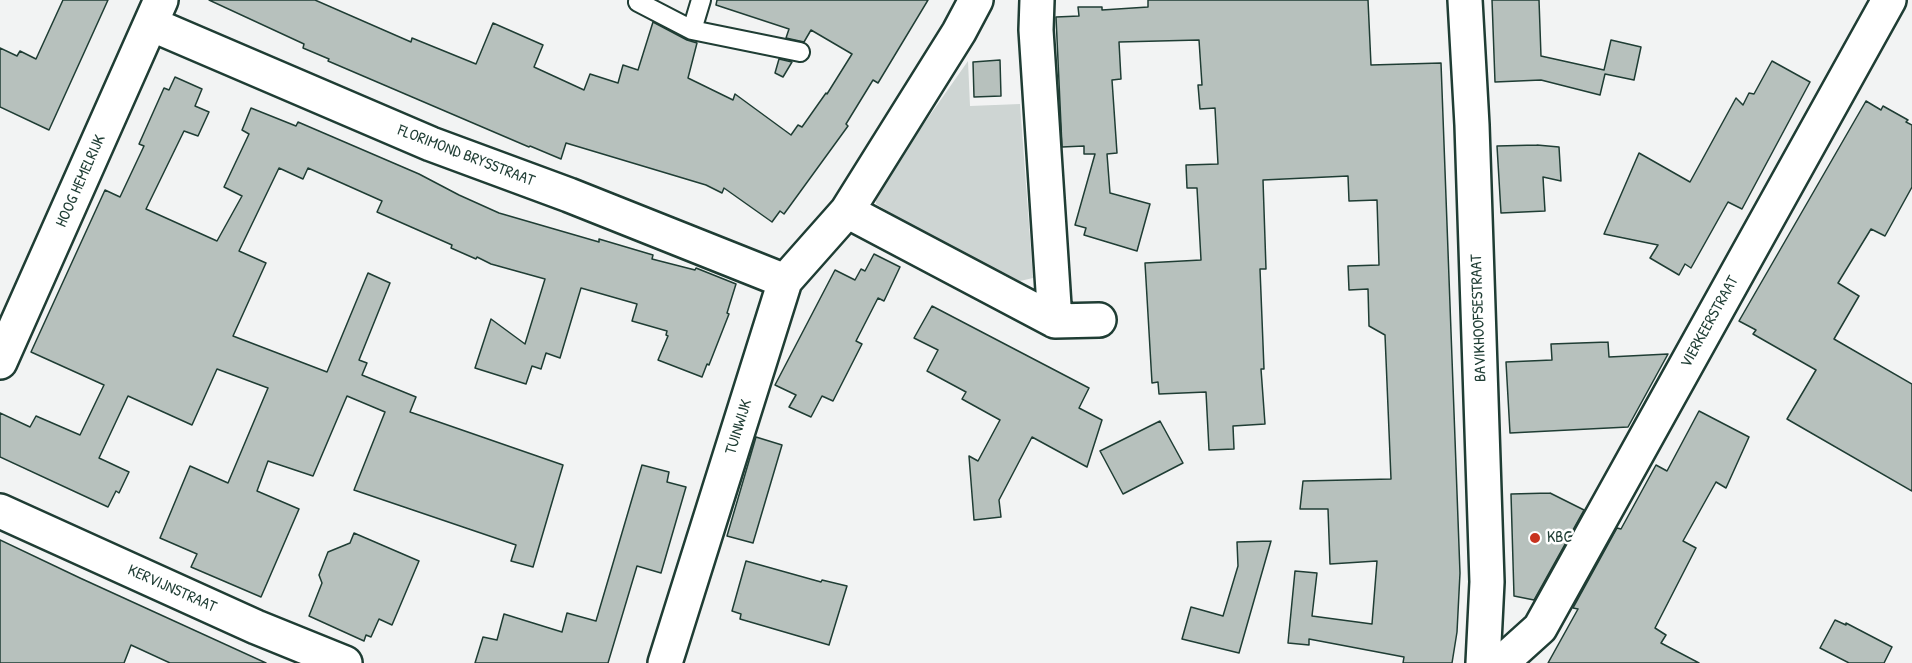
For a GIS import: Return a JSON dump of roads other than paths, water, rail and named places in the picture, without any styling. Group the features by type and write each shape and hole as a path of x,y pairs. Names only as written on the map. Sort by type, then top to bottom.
{"street":[{"name":"TUINWIJK","path":"665,663 785,281 847,211 959,32 976,0"},
{"path":"1037,0 1036,30 1055,321"},
{"name":"BAVIKHOOFSESTRAAT","path":"1465,0 1473,136 1487,582 1483,649"},
{"name":"VIERKEERSTRAAT","path":"1516,652 1540,628 1889,0"},
{"name":"FLORIMOND BRYSSTRAAT","path":"156,12 431,144 569,195 785,281"},
{"name":"HOOG HEMELRIJK","path":"0,362 156,12"},
{"path":"847,211 1055,321 1099,320"},
{"name":"KERVIJNSTRAAT","path":"0,511 256,627 345,663"},
{"path":"1483,649 1509,643 1516,652"}],"lane":[{"path":"692,30 701,0"},
{"path":"638,2 692,30 800,52"}],"place":[{"name":"KBC","path":"1535,538"}]}
